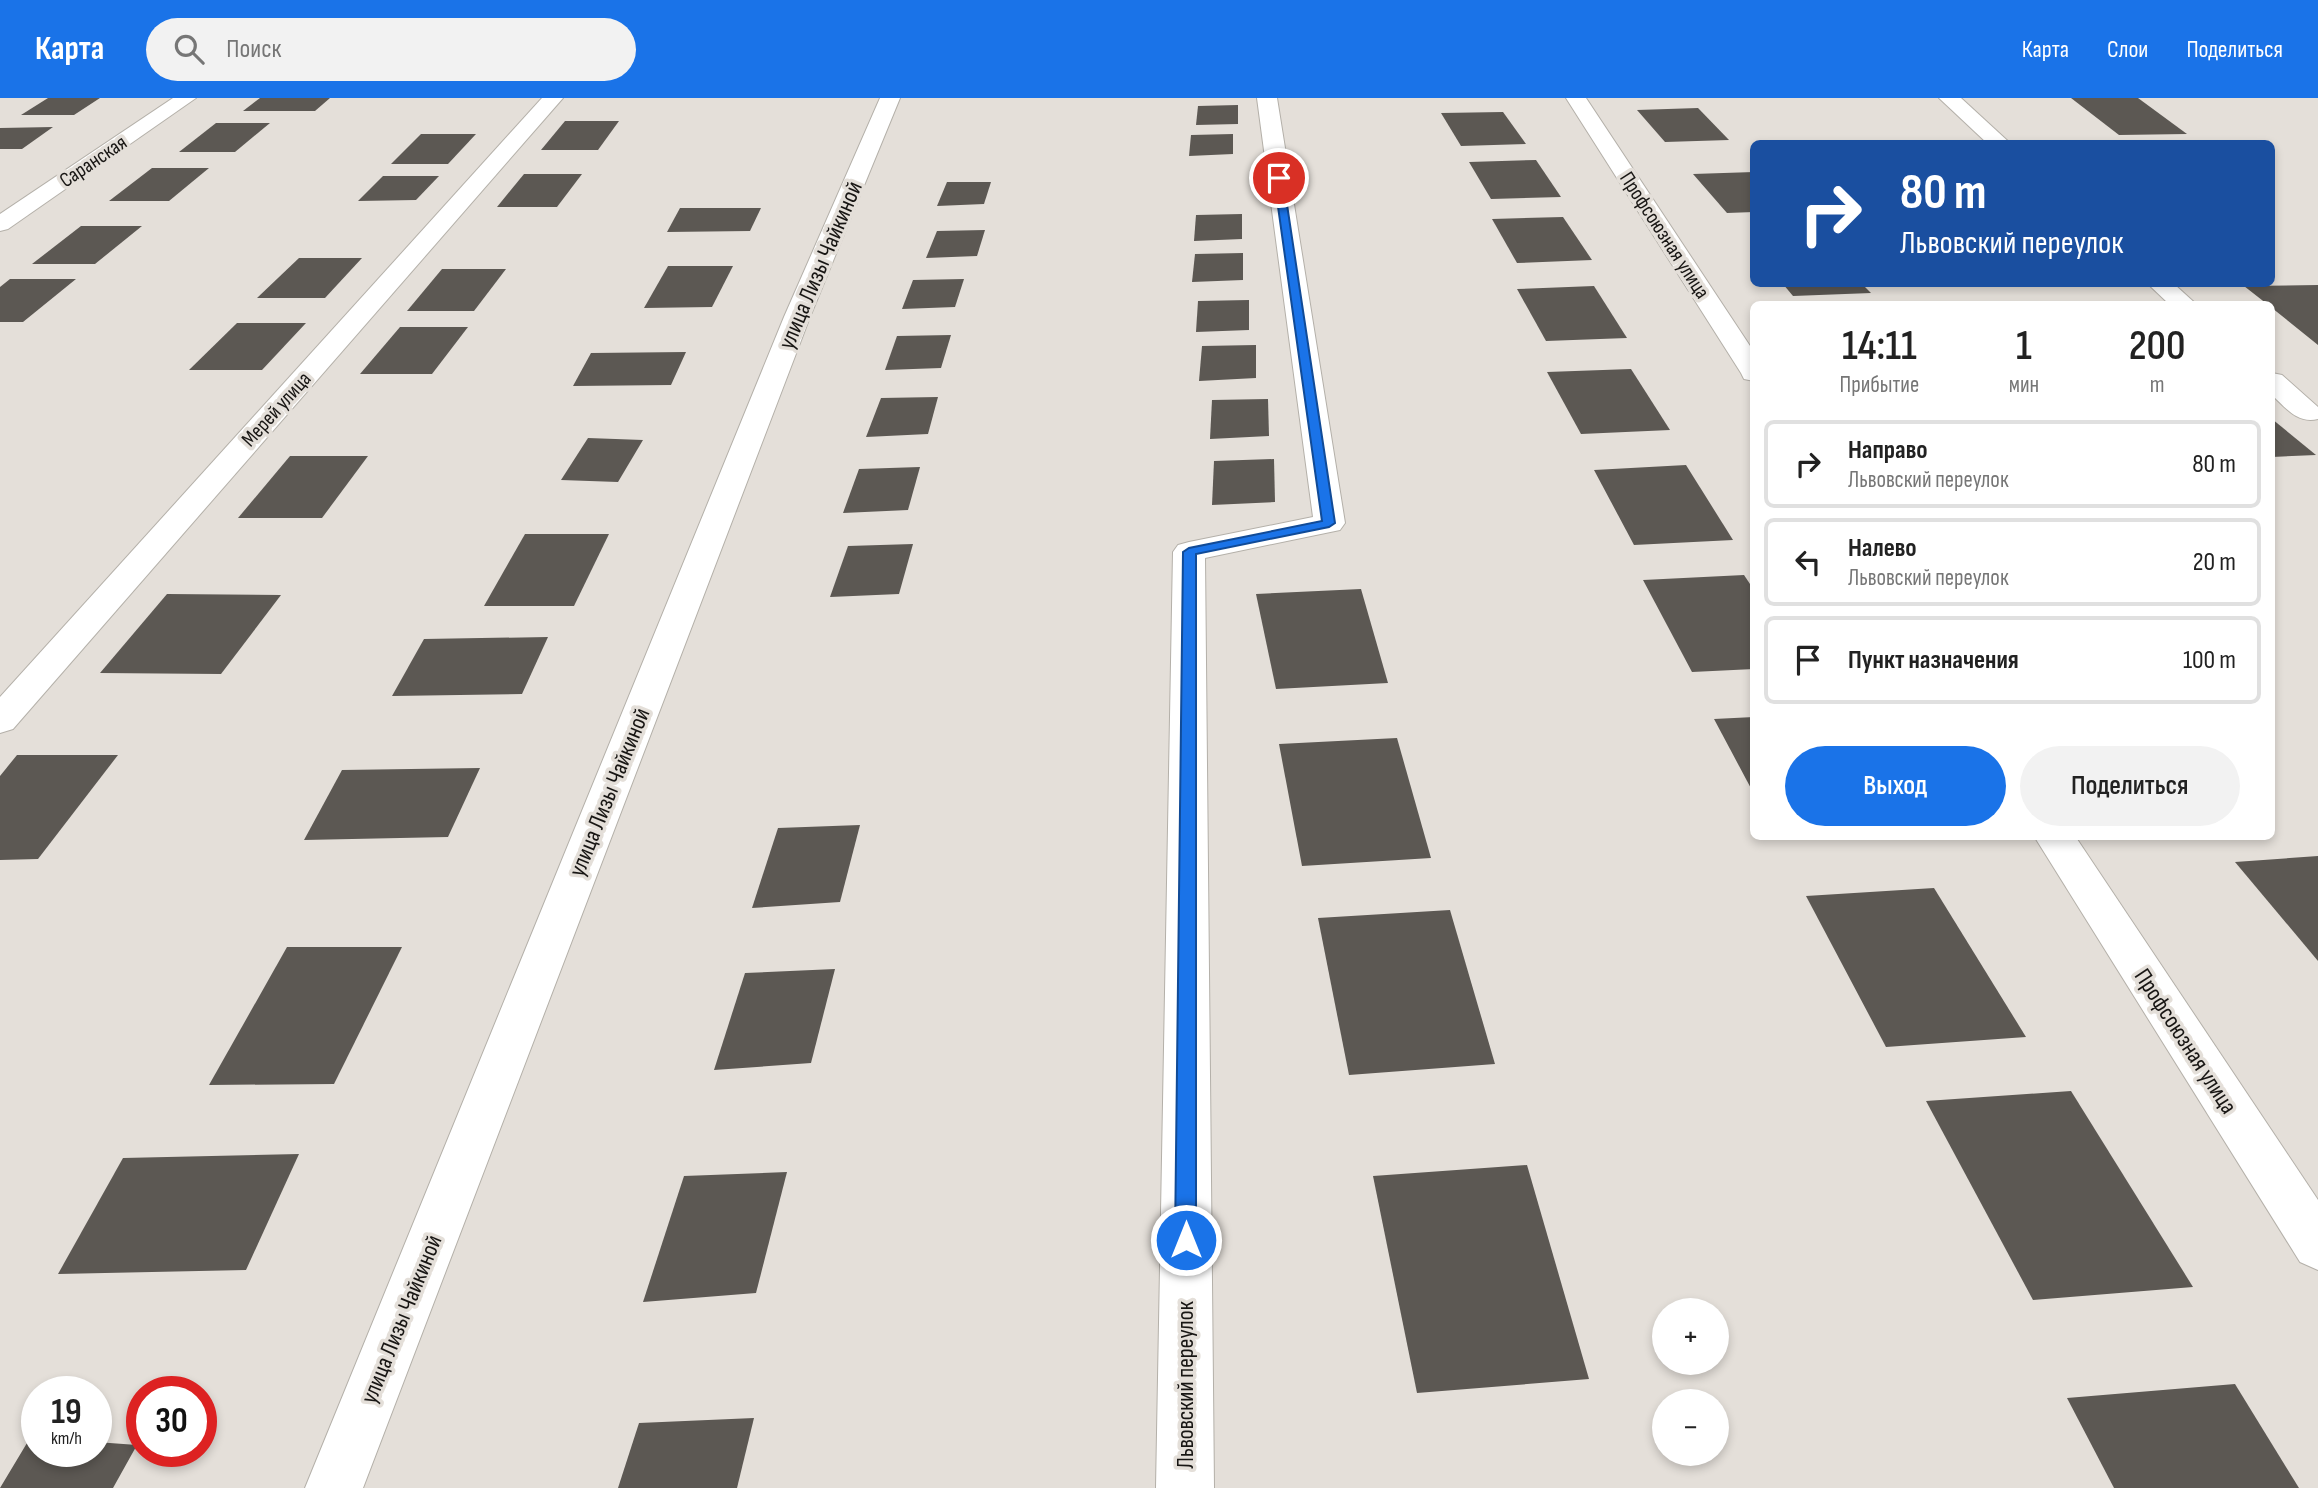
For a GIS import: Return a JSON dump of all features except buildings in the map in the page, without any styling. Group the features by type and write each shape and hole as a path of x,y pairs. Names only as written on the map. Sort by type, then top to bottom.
{"street":[{"name":"Саранская","path":"0,225 186,98"},
{"name":"Мерей улица","path":"0,720 553,98"},
{"name":"улица Лизы Чайкиной","path":"334,1488 797,317 890,98"},
{"name":"Львовский переулок","path":"1185,1488 1189,552 1329,523 1267,98"},
{"name":"Профсоюзная улица","path":"1576,98 1750,367"},
{"path":"1949,98 1996,140"},
{"path":"2164,287 2180,301"},
{"path":"2275,384 2308,413"},
{"name":"Профсоюзная улица","path":"2057,840 2318,1245"}],"route":[{"path":"1186,1240 1189,552 1329,523 1279,178"}]}
